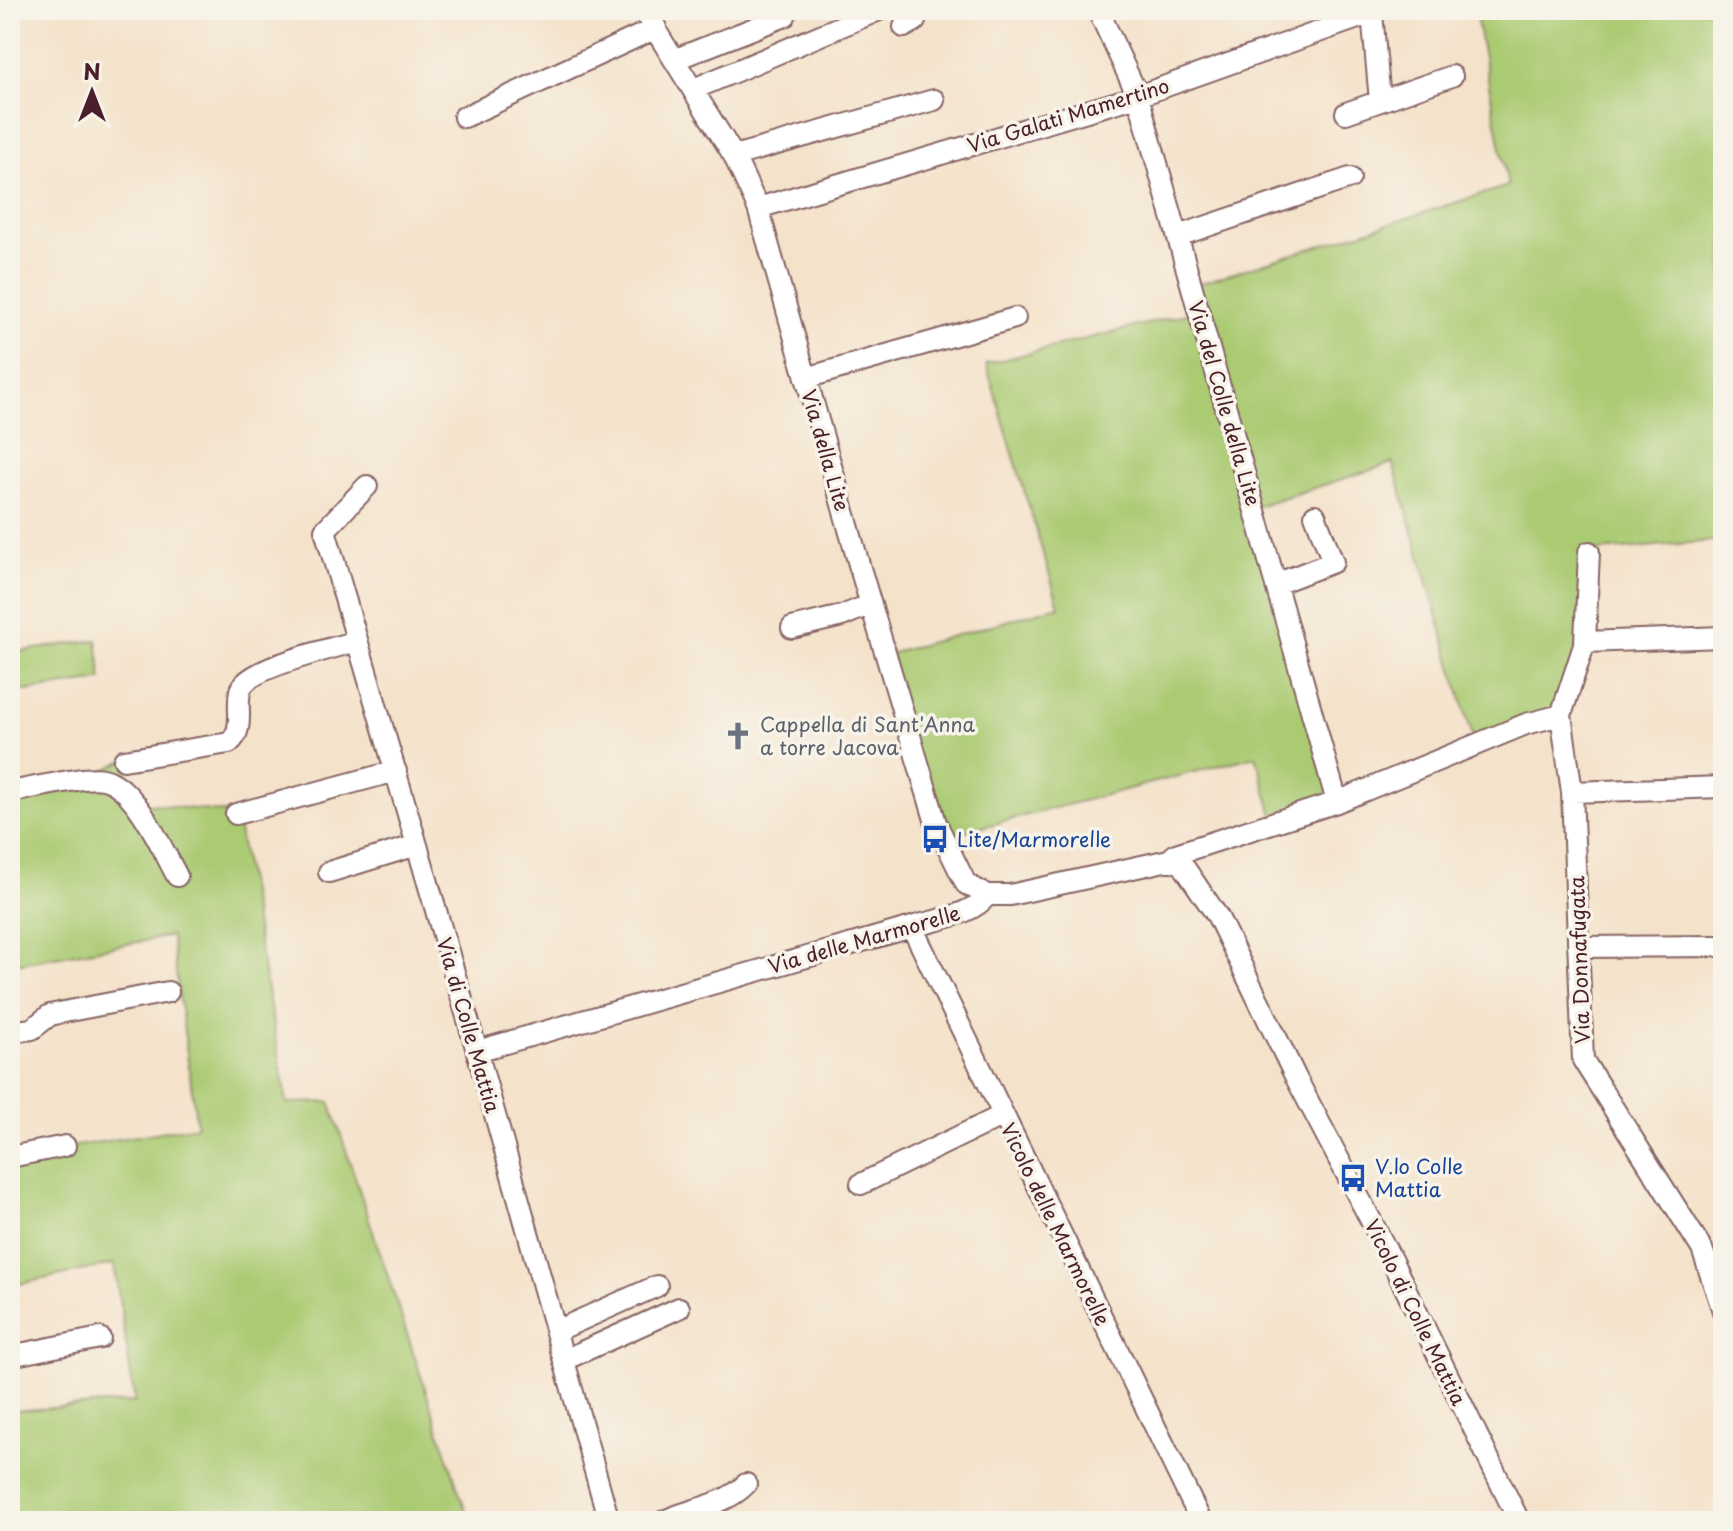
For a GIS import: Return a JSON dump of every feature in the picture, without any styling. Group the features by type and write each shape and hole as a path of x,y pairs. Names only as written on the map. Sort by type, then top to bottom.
{"street":[{"name":"Via della Lite","path":"643,10 734,156 758,208 936,823 966,884 987,895"},
{"path":"694,89 879,10"},
{"path":"904,27 915,21 918,10"},
{"name":"Via del Colle della Lite","path":"1098,10 1138,96 1337,802"},
{"path":"1372,12 1380,101"},
{"name":"Via Galati Mamertino","path":"758,208 1138,96 1372,12"},
{"path":"676,59 785,16"},
{"path":"464,117 656,28"},
{"path":"1346,113 1452,76"},
{"path":"734,156 934,100"},
{"path":"1178,236 1350,178"},
{"path":"806,378 1015,318"},
{"name":"Via di Colle Mattia","path":"367,486 325,530 477,1051 609,1521"},
{"path":"1276,584 1333,562 1315,515"},
{"path":"1561,715 1585,642 1589,552"},
{"path":"792,628 842,616 871,604"},
{"path":"1585,642 1723,637"},
{"path":"124,760 229,743 237,735 240,691 248,677 357,641"},
{"name":"Via delle Marmorelle","path":"477,1051 912,927 965,910 982,902 987,895 1030,892 1169,860 1176,854 1337,802 1526,724 1561,715"},
{"name":"Via Donnafugata","path":"1561,715 1572,792 1583,1060 1718,1276 1723,1311"},
{"path":"236,814 396,771"},
{"path":"10,792 98,778 114,783 134,802 177,876"},
{"path":"1572,792 1723,787"},
{"path":"329,872 417,845"},
{"name":"Vicolo di Colle Mattia","path":"1169,860 1182,864 1218,917 1519,1521"},
{"name":"Vicolo delle Marmorelle","path":"912,927 1201,1521"},
{"path":"1578,947 1723,946"},
{"path":"10,1032 32,1029 50,1015 168,992"},
{"path":"861,1184 1003,1115"},
{"path":"10,1157 65,1146"},
{"path":"556,1331 657,1286"},
{"path":"564,1360 679,1308"},
{"path":"10,1356 100,1338"},
{"path":"664,1521 732,1496 746,1484"}],"green space":[{"path":"1475,10 1723,10 1723,540 1589,552 1585,642 1561,715 1475,745 1393,463 1254,507 1337,802 1275,822 1256,756 935,839 886,655 1059,606 986,364 1198,311 1192,286 1508,186"},
{"path":"97,640 102,680 10,693 10,653"},
{"path":"124,760 134,802 236,814 287,1103 330,1102 469,1521 10,1521 10,1411 135,1402 114,1264 10,1286 10,1157 197,1126 171,936 10,965 10,792 86,780"}],"place":[{"name":"Cappella di Sant'Anna a torre Jacova","path":"738,736"},
{"name":"Lite/Marmorelle","path":"935,839"},
{"name":"V.lo Colle Mattia","path":"1353,1178"}]}
